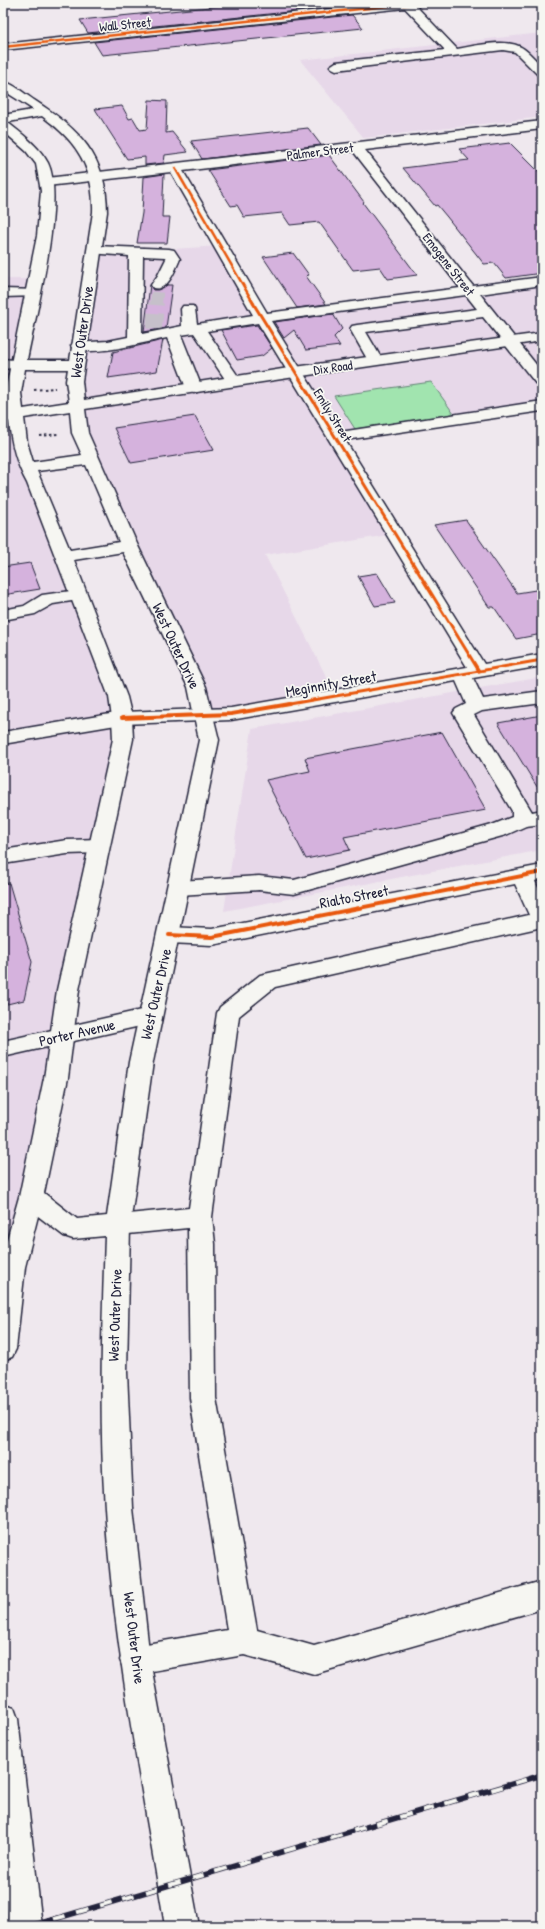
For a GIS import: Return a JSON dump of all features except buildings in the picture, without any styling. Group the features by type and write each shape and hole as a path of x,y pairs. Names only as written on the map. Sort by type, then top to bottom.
{"main road":[{"name":"Wall Street","path":"3,47 411,3"},
{"path":"411,3 452,50"},
{"path":"336,66 452,50 499,47 514,48 519,50 542,72"},
{"name":"West Outer Drive","path":"3,85 44,112 63,127 78,142 89,158 98,177 100,212 95,250 78,346 74,381 80,433 129,546 197,687 209,740 179,888 141,1062 118,1225 114,1372 119,1508 135,1660 182,1926"},
{"path":"3,119 44,112"},
{"path":"3,125 31,148 42,164 48,191 44,236 9,416 27,468 64,556 118,697 124,739 68,990 56,1078 31,1197 12,1267 3,1349"},
{"path":"536,126 542,138"},
{"name":"Palmer Street","path":"47,182 536,126"},
{"name":"Emogene Street","path":"356,147 542,382"},
{"name":"Emily Street","path":"175,168 262,318 335,437 470,672 477,706"},
{"path":"95,250 169,254 173,259 158,285"},
{"path":"135,339 136,252"},
{"path":"78,346 108,345 135,339 154,332 172,332 262,318 542,281"},
{"path":"3,293 33,293"},
{"path":"188,309 194,329 234,382"},
{"path":"375,361 356,329 487,312"},
{"path":"172,332 194,388"},
{"name":"Dix Road","path":"9,416 295,372 542,337"},
{"path":"3,364 76,365"},
{"path":"335,437 542,406"},
{"path":"27,468 91,459"},
{"path":"64,556 129,546"},
{"path":"3,615 30,610 54,614 80,601"},
{"name":"Meginnity Street","path":"3,738 122,718 231,714 542,660"},
{"path":"532,818 522,811 463,713 477,706 542,697"},
{"path":"179,888 259,883 294,887 499,830 532,818"},
{"path":"3,857 67,847 99,846"},
{"path":"244,1641 203,1398 202,1244 200,1216 228,1013 268,981 542,920 532,874"},
{"name":"Rialto Street","path":"169,935 212,937 532,874"},
{"name":"Porter Avenue","path":"3,1049 150,1016"},
{"path":"31,1197 73,1229 200,1216"},
{"path":"135,1660 244,1641 314,1660 542,1594"},
{"path":"3,1719 20,1896 25,1926"}],"path":[{"path":"32,391 59,387"},
{"path":"37,437 60,434"}],"shaded area":[{"path":"542,33 542,117 364,138 300,60"},
{"path":"220,246 262,318 542,281 542,406 335,437 394,534 265,555 336,696 204,715 76,406 93,254"},
{"path":"3,279 35,279 15,415 122,718 3,1349"},
{"path":"542,677 542,850 224,911 252,729"}],"green space":[{"path":"431,382 454,414 355,429 334,396"}],"tunnel":[{"path":"156,304 158,285"},
{"path":"154,329 156,303"}],"railway":[{"path":"31,1926 542,1775"}],"cycle path":[{"path":"3,47 417,3"},
{"path":"175,168 262,318 479,671"},
{"path":"122,718 231,714 542,660"},
{"path":"169,935 212,937 542,872"}]}
